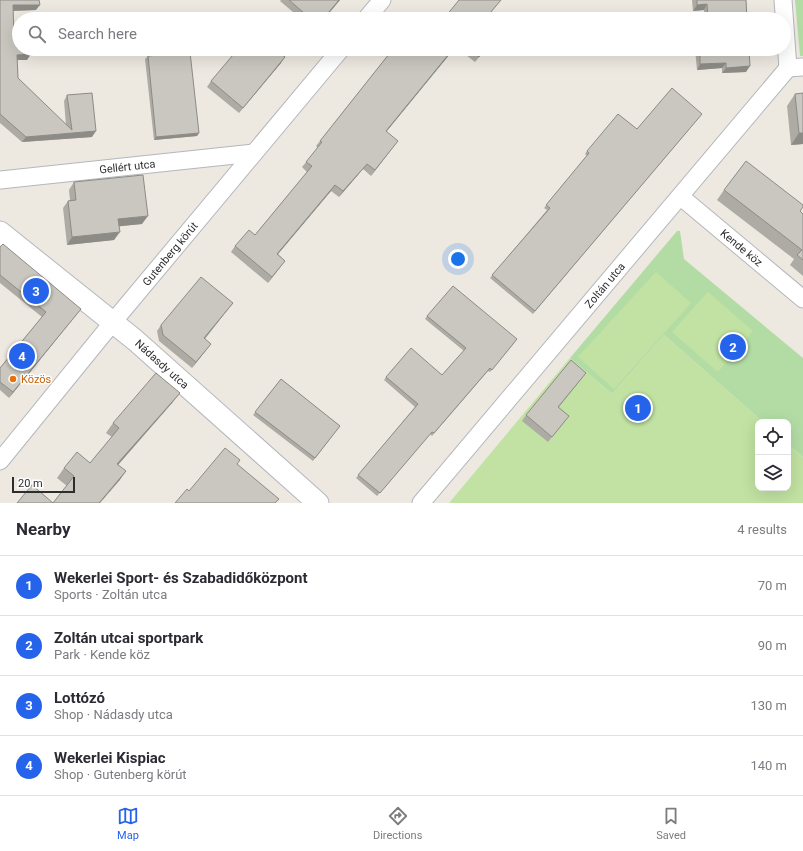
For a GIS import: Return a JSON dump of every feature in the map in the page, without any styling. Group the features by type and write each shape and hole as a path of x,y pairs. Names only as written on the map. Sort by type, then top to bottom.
{"street":[{"path":"372,12 382,0"},
{"path":"783,0 785,12"},
{"path":"791,41 796,67"},
{"name":"Gutenberg körút","path":"0,461 113,322 335,56"},
{"name":"Zoltán utca","path":"421,503 681,196 796,67"},
{"name":"Gellért utca","path":"0,180 254,153"},
{"name":"Kende köz","path":"681,196 803,299"},
{"name":"Nádasdy utca","path":"0,232 141,345 318,503"}],"green space":[{"path":"795,0 803,0 803,56 800,56"},
{"path":"677,231 680,231 684,259 803,358 803,457 791,447 791,419 760,419 664,335 612,394 570,358"},
{"path":"656,272 691,303 614,389 578,357"},
{"path":"708,292 753,331 718,372 672,332"},
{"path":"664,335 760,419 755,419 755,491 791,491 791,447 803,457 803,503 449,503 570,358 612,394"}],"building":[{"path":"0,0 39,0 40,5 13,5 12,56 17,56 18,78 72,130 67,95 92,93 96,131 26,137 0,114"},
{"path":"289,0 339,0 329,12 303,12"},
{"path":"459,0 501,0 491,12 449,12"},
{"path":"697,0 746,0 747,12 708,12 707,4 697,5"},
{"path":"148,56 190,56 199,133 156,137"},
{"path":"232,56 285,57 243,108 211,81"},
{"path":"387,56 447,56 386,131 398,141 375,170 367,164 343,191 335,185 277,254 285,261 272,277 235,246 249,230 255,235 312,166 306,162 322,142 320,141"},
{"path":"700,56 749,56 750,66 726,68 726,63 700,64"},
{"path":"672,88 702,114 535,311 492,275 550,208 546,205 589,153 587,151 618,114 637,129"},
{"path":"803,93 803,133 799,133 795,94"},
{"path":"746,161 803,205 800,211 803,214 803,260 797,255 802,250 724,190"},
{"path":"143,175 148,216 118,219 120,232 72,237 68,201 76,200 74,182"},
{"path":"3,244 81,309 13,392 0,382 0,368 46,312 0,275 0,247"},
{"path":"201,277 233,303 204,338 211,344 196,362 163,335 161,325"},
{"path":"453,286 517,339 492,370 490,368 434,433 432,432 380,493 358,475 418,404 386,377 411,348 442,375 466,348 427,316"},
{"path":"571,360 586,373 558,407 569,416 552,437 526,415"},
{"path":"156,373 180,393 117,464 126,471 99,503 53,503 74,476 64,468 77,452 90,463 119,428 113,423"},
{"path":"281,379 340,426 315,458 255,412"},
{"path":"225,448 240,460 237,464 279,499 275,503 175,503 187,489 189,491"},
{"path":"32,485 53,503 17,503"}],"place":[{"name":"Lottózó","path":"36,291"},
{"name":"Zoltán utcai sportpark","path":"733,347"},
{"name":"Wekerlei Kispiac","path":"22,356"},
{"name":"Közös","path":"13,379"},
{"name":"Wekerlei Sport- és Szabadidőközpont","path":"638,408"}]}
